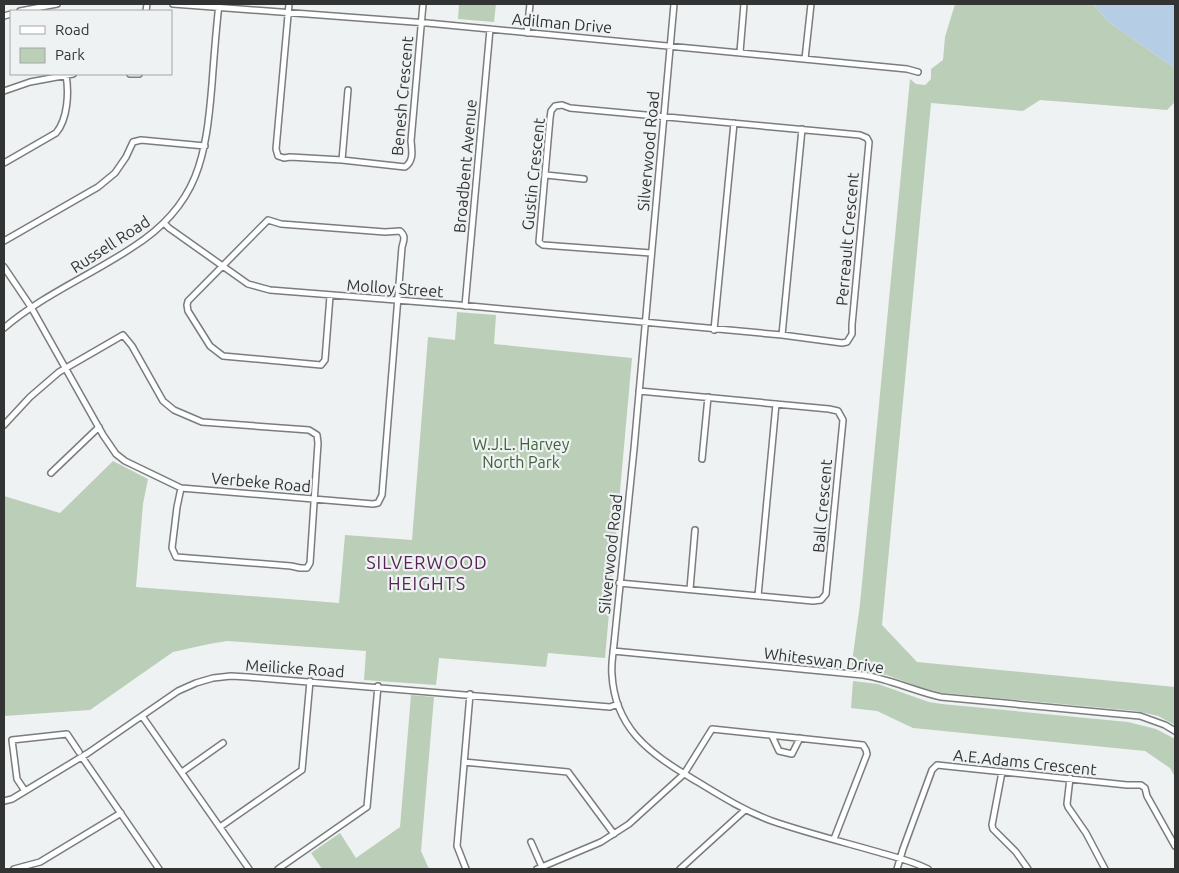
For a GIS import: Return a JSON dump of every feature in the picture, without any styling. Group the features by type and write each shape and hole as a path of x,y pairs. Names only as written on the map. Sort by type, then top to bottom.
{"street":[{"path":"25,10 57,4"},
{"name":"Adilman Drive","path":"173,4 218,6 527,32 907,68 918,72"},
{"path":"288,12 289,4"},
{"path":"421,23 423,4"},
{"path":"527,32 530,4"},
{"name":"Silverwood Road","path":"674,4 613,651 612,675 618,704 633,733 644,746 665,762 744,810 773,821 900,858 928,869"},
{"path":"740,52 744,4"},
{"path":"805,59 811,4"},
{"name":"Russell Road","path":"4,328 31,307 133,247 164,223 178,207 198,172 208,129 218,6"},
{"name":"Benesh Crescent","path":"288,12 276,149 278,156 284,158 342,160 405,167 409,164 412,158 411,141 421,23"},
{"name":"Broadbent Avenue","path":"465,306 490,29"},
{"path":"4,91 30,82 66,75 65,112 62,126 56,132 4,163"},
{"path":"342,160 348,90"},
{"name":"Gustin Crescent","path":"651,253 543,245 539,242 550,118 555,106 562,105 570,108 664,117"},
{"name":"Perreault Crescent","path":"644,322 842,343 850,339 852,334 869,142 867,138 860,135 802,129 664,117"},
{"path":"714,330 734,123"},
{"path":"782,336 802,129"},
{"path":"4,241 98,187 114,173 126,157 133,142 141,140 204,146"},
{"path":"546,175 584,178"},
{"path":"330,296 325,360 321,365 223,356 210,346 186,305 188,300 268,220 281,224 385,232 400,231 405,239 402,247 398,301"},
{"name":"Molloy Street","path":"164,223 248,284 258,288 330,296 644,322"},
{"name":"Verbeke Road","path":"4,267 31,307 99,427 120,457 134,466 181,488 378,503 382,496 398,301"},
{"path":"4,425 30,397 66,368 123,335 132,346 163,401 174,410 202,422 309,430 314,432 319,439 310,563 307,568 176,557 172,548 181,488"},
{"name":"Ball Crescent","path":"619,583 813,601 821,600 826,594 843,420 838,411 639,391"},
{"path":"702,459 708,398"},
{"path":"758,596 776,404"},
{"path":"51,473 99,427"},
{"path":"690,589 696,530"},
{"name":"Whiteswan Drive","path":"613,651 863,675 888,680 941,697 1140,716 1166,725 1175,731"},
{"name":"Meilicke Road","path":"4,801 12,799 25,791 178,691 196,682 212,678 231,676 378,686 610,707 618,704"},
{"path":"220,827 302,770 310,682"},
{"path":"278,869 367,807 378,686"},
{"path":"466,869 457,846 470,694"},
{"path":"142,716 249,869"},
{"path":"531,842 540,868 601,842 614,834 629,824 684,774 712,729 862,745 866,750 866,757 834,839"},
{"path":"25,791 17,779 12,740 68,734 159,869"},
{"path":"772,736 779,751 792,754 800,738"},
{"path":"182,772 223,743"},
{"path":"464,762 568,772 614,834"},
{"name":"A.E.Adams Crescent","path":"900,858 933,767 940,765 1128,785 1138,784 1143,786 1175,846"},
{"path":"1002,772 992,824 993,829 1016,852 1028,869"},
{"path":"1070,778 1068,807 1086,832 1105,869"},
{"path":"680,869 744,810"},
{"path":"14,869 40,862 121,813"},
{"path":"897,869 900,858"}],"green space":[{"path":"459,4 496,4 494,22 458,19"},
{"path":"955,4 1093,4 1110,23 1175,68 1175,102 1167,110 1040,100 1023,111 931,103 882,625 917,662 1175,687 1175,725 1158,716 1136,711 943,693 919,687 887,675 851,669 860,604 910,79 916,84 925,85 931,79 931,69 943,60 945,37"},
{"name":"W.J.L. Harvey North Park","path":"457,312 496,315 494,344 632,358 605,658 548,653 546,667 439,658 436,685 364,680 366,651 227,641 173,652 90,710 4,716 4,496 60,513 113,461 148,479 143,504 136,587 339,603 345,535 412,540 428,337 455,340"},
{"path":"853,681 878,684 929,702 1128,722 1156,729 1175,739 1175,777 1170,768 1145,751 913,728 877,711 851,708"},
{"path":"411,695 434,697 421,851 429,869 322,869 311,853 340,833 356,858 400,827"}],"water":[{"path":"1093,4 1175,4 1175,68 1110,23"}],"district":[{"name":"SILVERWOOD HEIGHTS","path":"427,573"}]}
